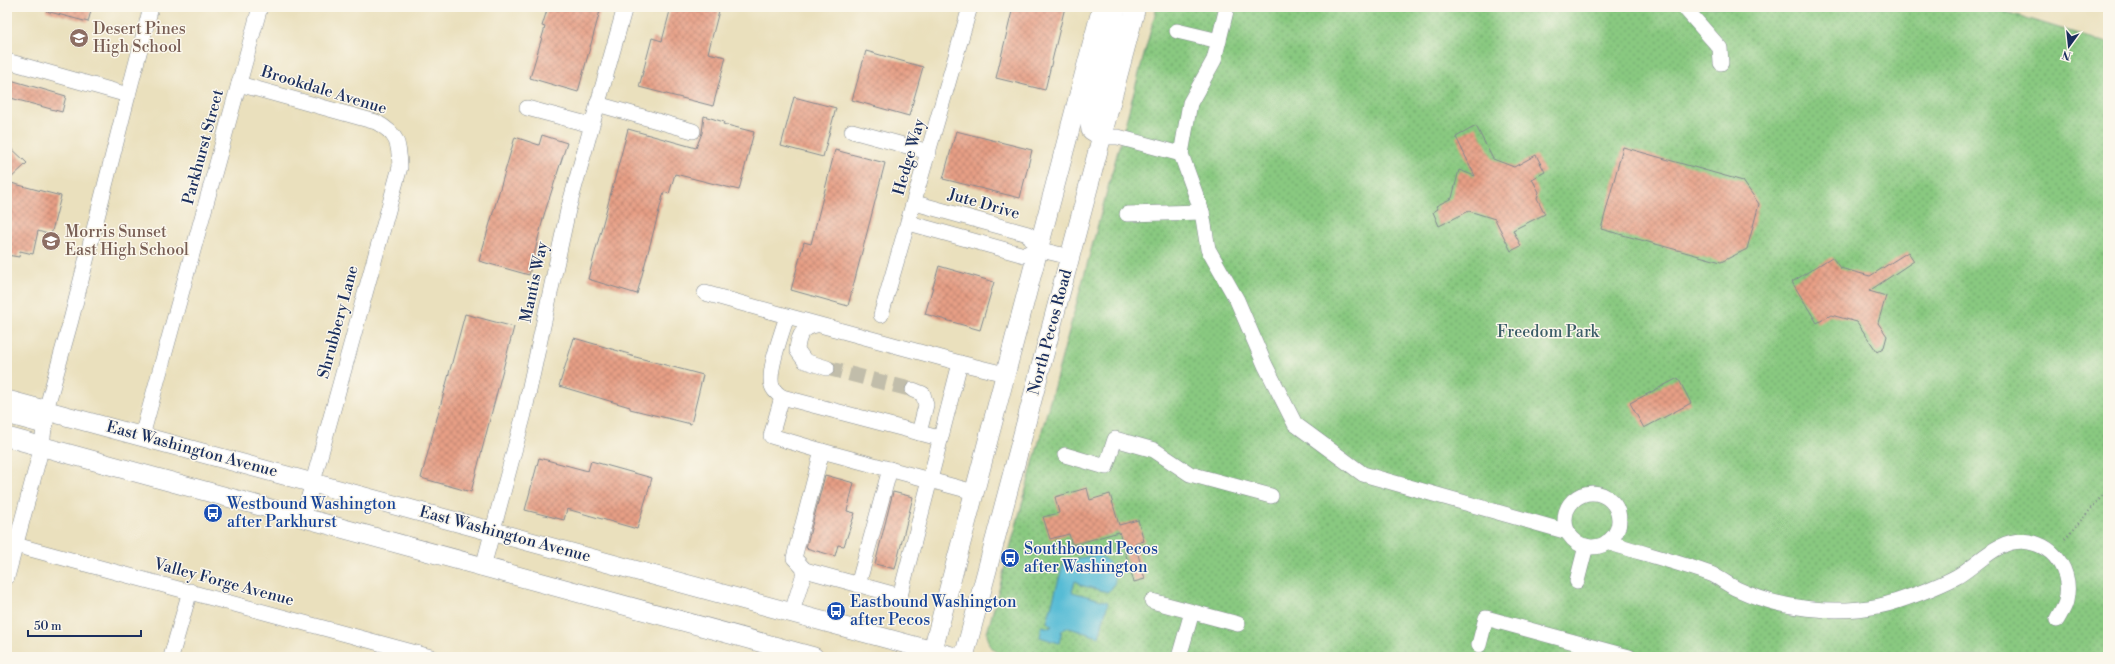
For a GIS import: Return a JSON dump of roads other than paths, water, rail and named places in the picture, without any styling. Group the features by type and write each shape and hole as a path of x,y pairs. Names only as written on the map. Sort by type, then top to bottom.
{"main road":[{"name":"North Pecos Road","path":"932,654 1037,249 1102,7"},
{"path":"1102,137 1091,130 1089,119 1115,17 1116,7"},
{"name":"North Pecos Road","path":"964,657 1136,7"},
{"name":"East Washington Avenue","path":"7,400 45,417 142,436 792,612 932,654 956,657"},
{"path":"7,414 45,417"},
{"path":"7,437 814,657"}],"street":[{"path":"7,577 11,544 42,446 45,417 151,7"},
{"name":"Parkhurst Street","path":"142,436 260,7"},
{"name":"Mantis Way","path":"483,567 524,414 568,210 625,7"},
{"name":"Hedge Way","path":"881,315 915,203 970,7"},
{"path":"1228,7 1214,60 1190,103 1181,154 1202,212 1208,249 1237,300 1265,365 1295,424 1363,474 1568,532"},
{"path":"1684,7 1720,48 1721,63"},
{"path":"1177,31 1219,41"},
{"path":"7,61 128,95"},
{"name":"Brookdale Avenue","path":"239,84 376,122 387,128 395,137"},
{"path":"597,104 693,131"},
{"path":"527,108 591,125"},
{"path":"852,131 929,152"},
{"name":"Shrubbery Lane","path":"303,518 400,167 399,146 395,137"},
{"path":"1102,137 1118,137 1181,154"},
{"name":"Jute Drive","path":"915,203 1028,234 1037,249"},
{"path":"1127,214 1202,212"},
{"path":"909,223 1024,254 1037,249 1070,257"},
{"path":"705,293 816,325 826,326 1005,374"},
{"path":"786,316 773,367 771,385 774,391 782,397 939,438"},
{"path":"816,325 810,326 804,330 800,336 797,350 805,361 827,368"},
{"path":"822,451 794,558 805,570 900,596 930,480 939,438 960,363"},
{"path":"913,390 922,394 926,401 919,433"},
{"path":"782,397 771,436 974,492"},
{"path":"1065,455 1106,467 1115,439 1154,450 1190,474 1271,496"},
{"path":"858,585 890,469"},
{"path":"1590,492 1599,493 1614,503 1618,515 1618,528 1607,542 1596,546 1586,546 1575,540 1568,532 1565,524 1565,515 1574,500 1581,494 1590,492"},
{"path":"1607,542 1712,575 1738,589 1768,600 1808,609 1848,610 1880,606 1911,595 1958,576 2006,542 2029,542 2045,548 2060,560 2067,579 2066,602 2057,620"},
{"name":"Valley Forge Avenue","path":"11,544 431,657"},
{"path":"1577,581 1586,546"},
{"path":"792,612 805,570"},
{"path":"171,657 190,591"},
{"path":"1152,601 1238,624"},
{"path":"1179,657 1192,612"},
{"path":"1479,645 1486,618 1629,657"}],"water":[{"path":"1097,555 1107,561 1114,570 1115,581 1112,587 1108,592 1080,585 1075,581 1072,592 1108,602 1099,637 1066,627 1062,630 1059,643 1040,637 1042,626 1050,628 1052,626 1047,622 1064,561"}],"tunnel":[{"path":"827,368 913,390"}],"place":[{"name":"Desert Pines High School","path":"79,38"},
{"name":"Morris Sunset East High School","path":"51,241"},
{"name":"Westbound Washington after Parkhurst","path":"213,513"},
{"name":"Southbound Pecos after Washington","path":"1010,558"},
{"name":"Eastbound Washington after Pecos","path":"836,611"}],"park label":[{"name":"Freedom Park","path":"1548,332"}]}
